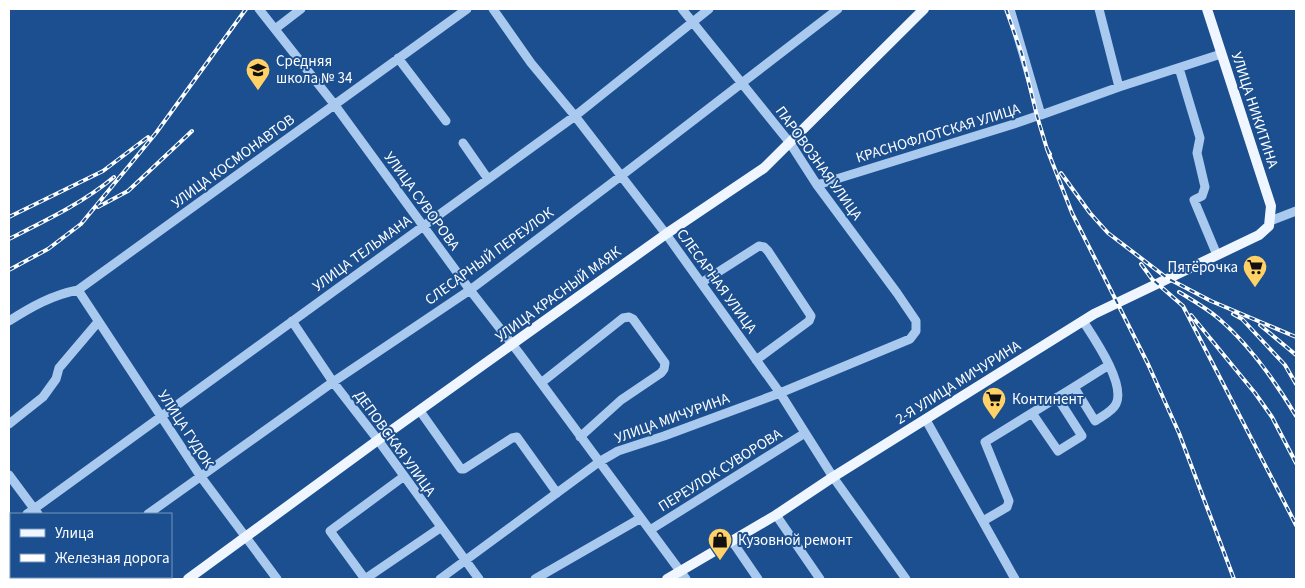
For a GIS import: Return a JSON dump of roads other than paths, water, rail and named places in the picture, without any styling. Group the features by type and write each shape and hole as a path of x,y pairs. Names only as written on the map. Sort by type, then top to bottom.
{"main road":[{"name":"УЛИЦА КРАСНЫЙ МАЯК","path":"188,579 378,440 420,412 666,234 764,168 924,9"},
{"name":"УЛИЦА НИКИТИНА","path":"1207,9 1271,206 1270,221"},
{"name":"2-Я УЛИЦА МИЧУРИНА","path":"667,579 683,575 732,541 776,515 833,477 1111,304 1259,234 1266,229 1270,221"}],"street":[{"name":"УЛИЦА СУВОРОВА","path":"260,9 334,104 683,575"},
{"path":"275,29 300,9"},
{"name":"УЛИЦА КОСМОНАВТОВ","path":"9,321 35,305 63,293 78,290 467,9"},
{"name":"СЛЕСАРНАЯ УЛИЦА","path":"493,9 531,63 575,116 666,234 780,392 833,477 906,579"},
{"name":"ПАРОВОЗНАЯ УЛИЦА","path":"682,9 790,143 817,185 897,293 916,321 916,331 910,339"},
{"name":"УЛИЦА ТЕЛЬМАНА","path":"33,513 161,415 575,116 708,9"},
{"name":"СЛЕСАРНЫЙ ПЕРЕУЛОК","path":"149,513 333,382 470,290 838,9"},
{"path":"1010,9 1039,115"},
{"path":"1099,9 1119,87"},
{"name":"КРАСНОФЛОТСКАЯ УЛИЦА","path":"817,185 1039,115 1221,54"},
{"path":"398,58 446,121"},
{"path":"1179,68 1200,138 1197,153 1205,187 1202,196 1194,200 1217,255"},
{"path":"463,143 488,179"},
{"path":"1270,221 1296,211"},
{"path":"701,283 759,246 764,247 768,251 811,316 809,321 756,360"},
{"name":"УЛИЦА ГУДОК","path":"78,290 201,478 277,579"},
{"path":"540,383 623,318 629,317 633,319 665,363 664,369 621,400 580,436"},
{"name":"ДЕПОВСКАЯ УЛИЦА","path":"292,321 333,382 378,440 440,528 479,579"},
{"path":"1074,386 1095,421 1116,406 1119,392 1109,365 1083,321"},
{"path":"9,424 43,397 56,379 59,368 98,322"},
{"name":"УЛИЦА МИЧУРИНА","path":"440,579 599,462 618,451 664,436 780,392 910,339"},
{"path":"983,521 1007,507 1009,502 985,442 1109,365"},
{"path":"1032,413 1058,451 1082,436 1057,396"},
{"path":"420,412 461,469 464,469 512,438 517,438 557,493"},
{"path":"926,420 1015,579"},
{"name":"ПЕРЕУЛОК СУВОРОВА","path":"650,530 805,433"},
{"path":"9,475 33,513"},
{"path":"403,477 330,530 365,579 440,528"},
{"path":"776,515 820,579"},
{"name":"ПЕРЕУЛОК СУВОРОВА","path":"535,579 641,518"},
{"path":"732,541 758,579"}],"railway":[{"path":"9,270 48,249 81,224 156,133 246,9"},
{"path":"1006,9 1022,54 1037,116 1050,154"},
{"path":"98,207 128,191 192,131"},
{"path":"9,217 103,171 148,137"},
{"path":"1047,149 1072,213 1148,364 1179,433 1234,579"},
{"path":"1061,173 1090,213 1108,233 1167,278 1211,301 1296,337"},
{"path":"9,239 77,203 114,177"},
{"path":"1141,264 1152,279 1183,306 1296,525"},
{"path":"1179,292 1213,314 1241,340 1271,377 1296,416"},
{"path":"1233,314 1242,319 1285,365 1296,384"},
{"path":"1191,315 1255,393 1272,417 1296,463"},
{"path":"1260,325 1296,355"}],"place":[{"name":"Средняя школа № 34","path":"258,91"},
{"name":"Пятёрочка","path":"1255,288"},
{"name":"Континент","path":"994,420"},
{"name":"Кузовной ремонт","path":"720,561"}]}
